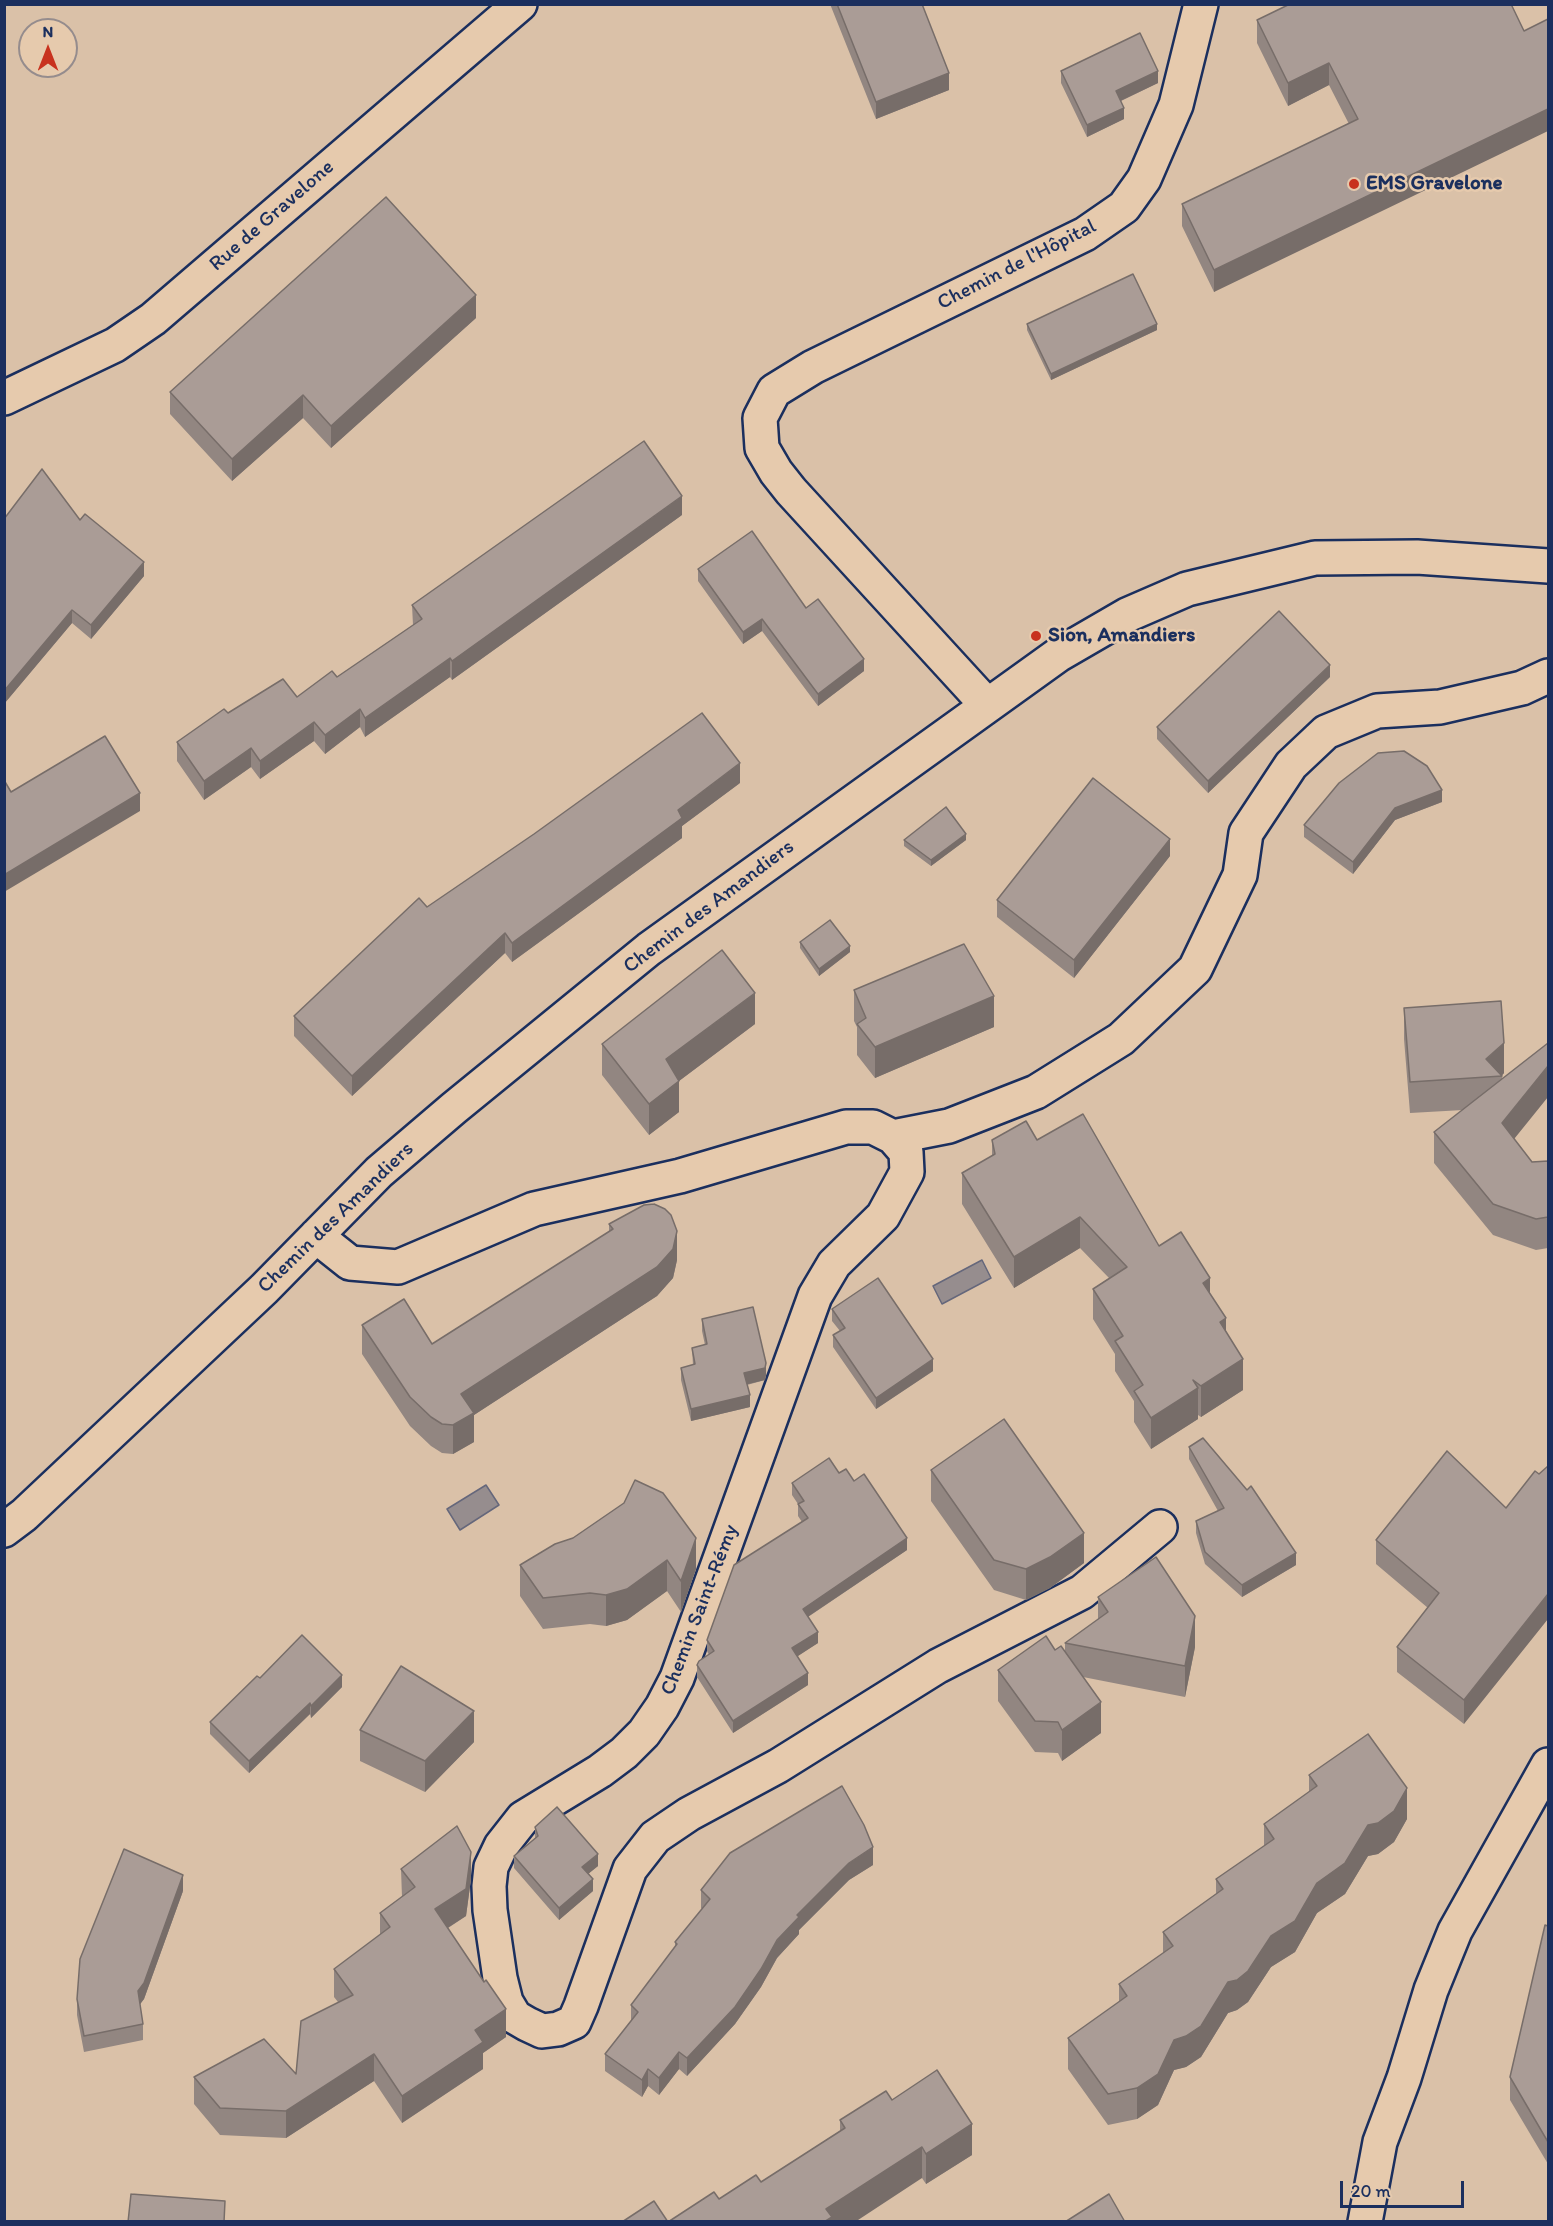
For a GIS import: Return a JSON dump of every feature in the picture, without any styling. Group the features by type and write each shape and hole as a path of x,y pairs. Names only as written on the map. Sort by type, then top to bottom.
{"street":[{"name":"Rue de Gravelone","path":"4,398 115,345 153,319 520,4"},
{"name":"Chemin de l'Hôpital","path":"987,705 791,491 776,472 762,448 760,418 774,390 813,367 1085,234 1124,207 1144,179 1176,105 1202,4"},
{"name":"Chemin des Amandiers","path":"4,1530 24,1515 221,1329 387,1165 649,949 1058,655 1127,615 1186,589 1316,558 1417,557 1548,566"},
{"path":"316,1236 350,1263 398,1267 534,1209 680,1176 846,1127 873,1127 893,1137 949,1126 1036,1092 1121,1039 1195,969 1240,875 1246,833 1291,765 1326,732 1377,711 1440,707 1522,688 1548,676"},
{"name":"Chemin Saint-Rémy","path":"893,1137 906,1152 907,1172 884,1216 834,1264 815,1296 677,1678 662,1707 644,1732 624,1753 600,1771 523,1818 501,1845 491,1867 490,1910 500,1978 506,2002 516,2017 542,2031 558,2029 574,2022 630,1869 656,1837 689,1814 778,1767 938,1666 1082,1593 1160,1527"},
{"path":"1365,2222 1380,2142 1404,2078 1431,1990 1455,1931 1548,1765"},
{"path":"1389,2222 1400,2146 1404,2078"}],"shaded area":[{"path":"982,1260 991,1278 942,1304 933,1286"},
{"path":"486,1485 499,1505 460,1530 447,1509"}],"building":[{"path":"837,4 922,4 949,73 876,102"},
{"name":"EMS Gravelone","path":"1290,4 1511,4 1524,31 1548,19 1548,109 1214,270 1182,204 1358,119 1329,63 1288,83 1257,20"},
{"path":"1140,33 1158,71 1116,91 1124,108 1087,125 1061,71"},
{"path":"386,197 476,295 331,426 303,395 232,459 170,392"},
{"path":"1133,274 1157,324 1051,374 1027,324"},
{"path":"644,441 682,496 452,661 450,658 365,718 360,709 325,735 314,722 260,761 251,748 204,781 177,742 224,709 228,713 283,679 297,697 332,671 337,677 422,619 412,605"},
{"path":"42,469 80,520 85,514 144,562 91,625 72,610 4,691 4,519"},
{"path":"752,531 806,608 818,599 864,659 818,694 762,619 743,632 698,569"},
{"path":"1279,611 1330,665 1208,781 1157,727"},
{"path":"702,713 740,763 678,810 682,818 512,943 505,933 352,1076 294,1016 419,898 427,907 534,834"},
{"path":"105,736 140,793 4,875 4,780 11,792"},
{"path":"1404,751 1427,766 1442,790 1395,808 1353,862 1304,825 1339,783 1378,753"},
{"path":"1093,778 1170,839 1074,960 997,900"},
{"path":"946,807 966,834 931,860 904,840"},
{"path":"830,920 850,946 819,969 800,942"},
{"path":"964,944 994,996 875,1047 857,1024 866,1018 854,990"},
{"path":"722,950 755,993 666,1059 679,1081 649,1104 602,1044"},
{"path":"1501,1001 1504,1043 1486,1059 1502,1076 1410,1082 1404,1008"},
{"path":"1548,1043 1548,1066 1502,1123 1532,1162 1548,1161 1548,1217 1536,1219 1493,1204 1434,1132"},
{"path":"1083,1114 1159,1246 1181,1232 1210,1278 1203,1283 1226,1318 1220,1322 1243,1359 1201,1386 1193,1380 1198,1388 1151,1418 1134,1391 1143,1385 1115,1341 1123,1336 1093,1289 1127,1267 1080,1217 1014,1257 962,1173 995,1154 992,1140 1026,1121 1037,1140"},
{"path":"654,1204 671,1215 677,1231 673,1249 657,1267 461,1394 474,1413 453,1425 442,1424 431,1417 410,1397 362,1325 404,1299 432,1344 613,1229 609,1224 644,1205"},
{"path":"878,1278 933,1359 876,1398 833,1335 845,1328 832,1309"},
{"path":"753,1307 766,1363 765,1368 744,1373 750,1395 691,1409 681,1368 695,1364 692,1348 707,1344 702,1319"},
{"path":"1004,1419 1084,1533 1050,1557 1026,1569 994,1560 931,1470"},
{"path":"1203,1438 1247,1490 1251,1486 1296,1553 1242,1585 1205,1552 1196,1521 1224,1508 1189,1447"},
{"path":"1447,1451 1506,1508 1535,1471 1539,1474 1548,1466 1548,1594 1464,1700 1397,1647 1439,1593 1376,1540"},
{"path":"829,1458 839,1473 846,1469 854,1481 864,1474 907,1538 803,1609 818,1632 792,1648 808,1673 733,1721 697,1665 699,1661 714,1651 707,1640 734,1565 808,1518 798,1504 804,1501 792,1483"},
{"path":"635,1480 663,1493 696,1538 681,1581 667,1560 627,1589 606,1595 590,1593 543,1598 520,1565 555,1544 573,1538 624,1503"},
{"path":"1156,1557 1195,1616 1185,1666 1065,1643 1108,1612 1098,1597"},
{"path":"302,1635 342,1675 249,1761 210,1722 257,1676 260,1678"},
{"path":"1046,1636 1055,1650 1061,1646 1101,1702 1062,1730 1058,1722 1035,1721 998,1670"},
{"path":"401,1666 474,1711 425,1761 360,1730"},
{"path":"1368,1734 1407,1788 1394,1811 1378,1823 1368,1825 1345,1863 1317,1883 1295,1921 1271,1936 1248,1971 1237,1980 1228,1982 1201,2026 1186,2036 1174,2040 1158,2074 1137,2088 1108,2094 1068,2038 1127,1996 1119,1984 1173,1946 1163,1932 1223,1889 1216,1879 1274,1839 1264,1824 1317,1786 1309,1775"},
{"path":"842,1786 864,1825 873,1847 849,1863 797,1915 799,1917 777,1940 761,1969 735,2007 687,2058 679,2052 659,2078 648,2069 642,2080 605,2054 638,2012 631,2005 677,1944 675,1942 710,1899 701,1890 730,1853"},
{"path":"557,1807 598,1854 582,1867 593,1879 559,1908 514,1856 538,1836 535,1827"},
{"path":"457,1826 471,1852 466,1889 435,1909 484,1982 486,1980 506,2009 475,2030 483,2042 402,2096 374,2054 286,2111 220,2108 194,2077 264,2039 296,2074 301,2021 353,1995 334,1969 390,1927 380,1913 415,1887 401,1869"},
{"path":"124,1849 183,1875 144,1983 138,1991 143,2024 84,2036 77,1999 80,1959"},
{"path":"1545,1925 1548,1926 1548,2142 1510,2077"},
{"path":"937,2070 972,2124 926,2154 922,2147 826,2209 832,2217 824,2222 668,2222 714,2192 719,2199 756,2175 761,2182 845,2128 840,2120 886,2091 892,2100"},
{"path":"131,2194 225,2201 224,2222 128,2222"},
{"path":"1109,2194 1125,2222 1065,2222"},
{"path":"654,2201 668,2222 622,2222"}],"place":[{"name":"EMS Gravelone","path":"1354,184"},
{"name":"Sion, Amandiers","path":"1036,636"}]}
